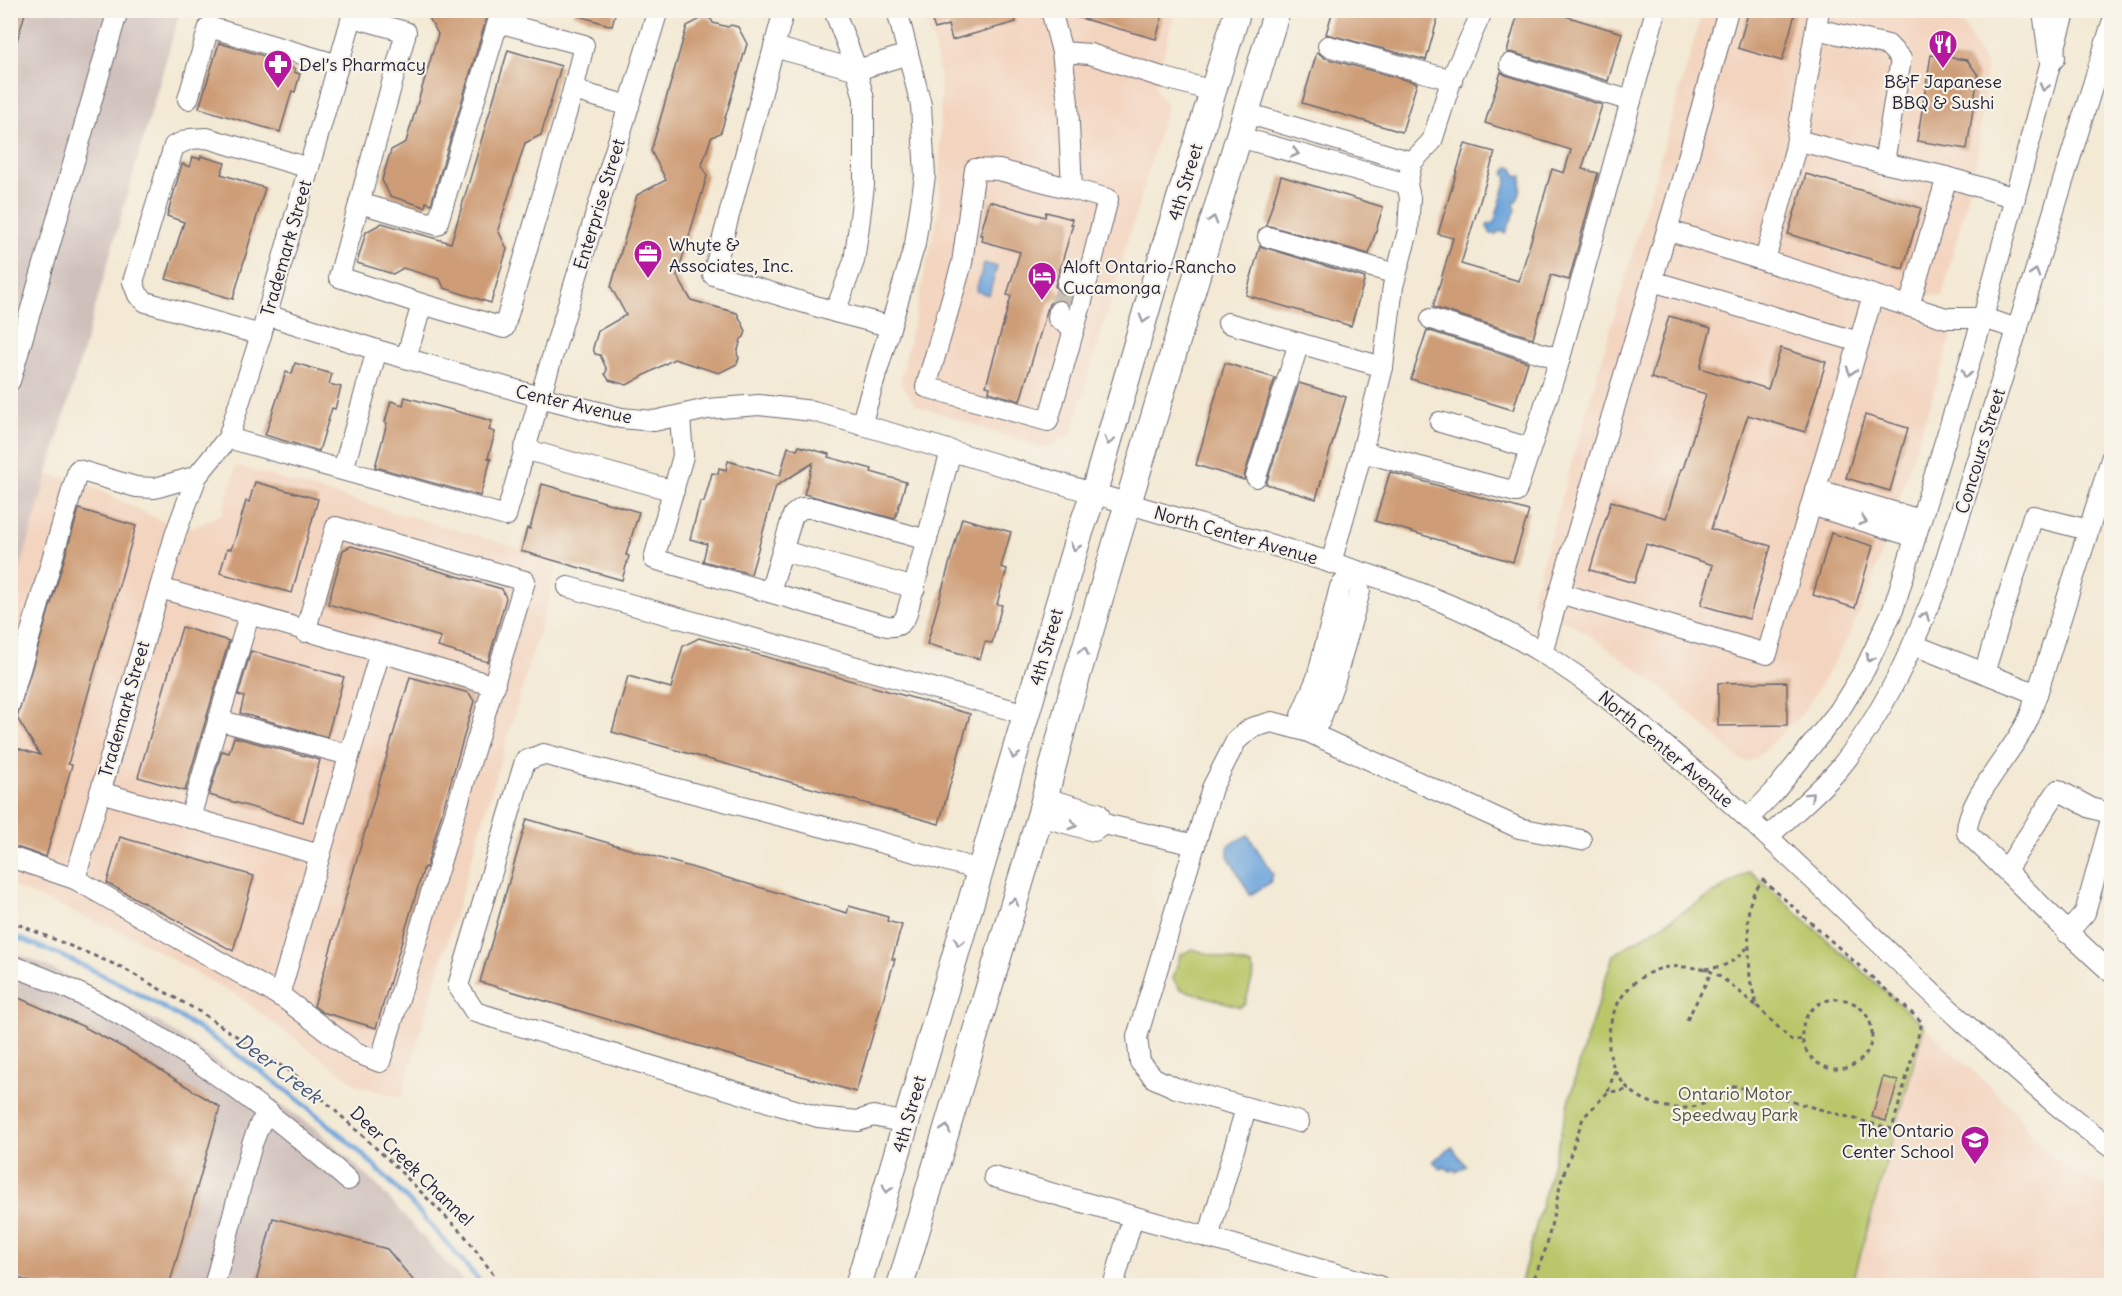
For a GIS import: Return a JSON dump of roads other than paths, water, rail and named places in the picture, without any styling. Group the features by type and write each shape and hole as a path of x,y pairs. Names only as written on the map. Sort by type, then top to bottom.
{"main road":[{"name":"4th Street","path":"858,1286 1157,272 1238,10"},
{"name":"4th Street","path":"900,1286 1042,807 1068,707 1128,502 1277,10"},
{"path":"2046,10 2052,57"}],"street":[{"path":"10,381 118,10"},
{"name":"Enterprise Street","path":"343,470 506,516 524,449 658,10"},
{"path":"784,10 713,274 835,312 889,326"},
{"path":"834,10 857,70 864,99 864,185 854,261 835,312"},
{"path":"861,424 915,244 925,176 921,105 897,10"},
{"path":"1051,10 1062,52 1068,103 1072,189"},
{"path":"1331,562 1383,367 1393,286 1408,231 1410,198 1407,184 1412,162 1432,141 1452,80 1484,10"},
{"path":"1542,652 1667,230 1728,10"},
{"name":"Concours Street","path":"1749,818 1774,792 1839,711 1865,669 1893,610 1983,318 2066,10"},
{"path":"1362,452 1516,492 1560,358 1656,11"},
{"path":"352,13 406,32 359,203 339,277 504,327 584,45 498,21 437,225 359,203"},
{"name":"Trademark Street","path":"75,879 176,532 197,476 228,438 261,335 352,13"},
{"path":"1765,260 1797,140 1817,20 1888,45 1900,59 1884,164"},
{"name":"Concours Street","path":"1768,837 1838,770 1877,715 1914,645 1940,579 2112,23"},
{"path":"188,99 209,27 339,65"},
{"path":"1328,46 1452,80"},
{"path":"774,47 857,70 908,54"},
{"path":"1062,52 1090,54 1213,91"},
{"path":"1510,64 1631,101"},
{"path":"573,90 629,106"},
{"path":"1246,113 1412,162"},
{"path":"1239,137 1407,184"},
{"path":"261,335 146,302 138,295 133,282 174,146 190,139 207,138 309,168"},
{"path":"1797,140 1884,164 1947,177 2015,198"},
{"path":"975,169 999,170 1108,199 1088,277 1048,421 926,387 962,263 975,169"},
{"path":"1909,306 1947,177"},
{"path":"1667,230 1946,318 1983,318 2018,329"},
{"path":"1269,237 1396,274"},
{"path":"1067,284 1069,278 1088,277"},
{"path":"1652,281 1859,342"},
{"path":"1558,593 1767,654 1873,295"},
{"path":"406,358 422,304"},
{"path":"1059,311 1058,318 1074,330"},
{"name":"Center Avenue","path":"267,315 377,350 621,418 654,420 680,417 707,409 759,405 813,411 1128,502"},
{"path":"1431,319 1560,358"},
{"path":"1228,324 1383,367"},
{"path":"1256,477 1299,344"},
{"path":"228,438 343,470 377,350"},
{"path":"680,417 683,456 654,559 896,627 903,622 906,616 915,588 951,451"},
{"path":"1440,422 1530,448"},
{"path":"524,449 674,491"},
{"path":"2112,456 2027,722 1974,805 1966,824 1967,833 2067,933 2112,973"},
{"path":"10,704 78,470 136,487 155,488 197,476"},
{"path":"1813,497 1918,529"},
{"name":"North Center Avenue","path":"1128,502 1331,562 1443,602 1542,652 1613,702 1749,818 1957,1017 2066,1114 2112,1148"},
{"path":"770,592 794,515 802,508 814,508 927,540"},
{"path":"1984,673 2033,516 2088,530"},
{"path":"10,857 75,879 279,996 355,1052 380,1062 495,686 525,580 336,527 305,632"},
{"path":"783,551 915,588"},
{"path":"1306,731 1320,721 1329,668 1360,591 1354,571"},
{"path":"568,586 1026,714"},
{"path":"159,588 495,686"},
{"path":"190,818 249,615"},
{"path":"1914,645 2037,694"},
{"path":"279,996 380,652"},
{"path":"218,720 349,755"},
{"path":"1299,1122 1176,1088 1154,1078 1140,1062 1137,1037 1212,788 1236,741 1251,728 1272,722 1306,731 1519,828 1581,840"},
{"path":"906,1123 873,1116 858,1121 818,1117 475,1012 458,986 461,975 525,761 543,754 980,870"},
{"path":"2006,870 2058,790 2091,808 2112,815 2085,913 2067,933"},
{"path":"100,792 320,855"},
{"path":"1042,807 1094,831 1104,824 1195,845"},
{"path":"10,965 80,995 157,1036 217,1074 269,1112 348,1180"},
{"path":"1208,1238 1246,1108"},
{"path":"214,1286 252,1144 260,1124 269,1112"},
{"path":"994,1177 1379,1286"},
{"path":"1113,1286 1133,1216"}],"water":[{"path":"1509,167 1513,168 1516,175 1522,176 1519,195 1514,204 1516,210 1505,233 1499,231 1491,234 1487,227 1488,224 1494,223 1507,179 1504,173"},
{"path":"984,263 997,267 989,295 976,291"},
{"path":"1248,835 1273,874 1270,883 1250,895 1228,856 1228,845"},
{"path":"1452,1147 1466,1166 1456,1172 1454,1169 1450,1171 1445,1167 1441,1169 1433,1161"}],"waterway":[{"name":"Deer Creek","path":"10,935 55,953 141,995 222,1044 261,1072 336,1131 376,1167 484,1286"}],"tunnel":[{"path":"1059,311 1067,284"}],"place":[{"name":"B&F Japanese BBQ & Sushi","path":"1943,70"},
{"name":"Del’s Pharmacy","path":"278,90"},
{"name":"Whyte & Associates, Inc.","path":"648,280"},
{"name":"Aloft Ontario-Rancho Cucamonga","path":"1042,302"},
{"name":"The Ontario Center School","path":"1975,1166"}],"park label":[{"name":"Ontario Motor Speedway Park","path":"1735,1103"}]}
